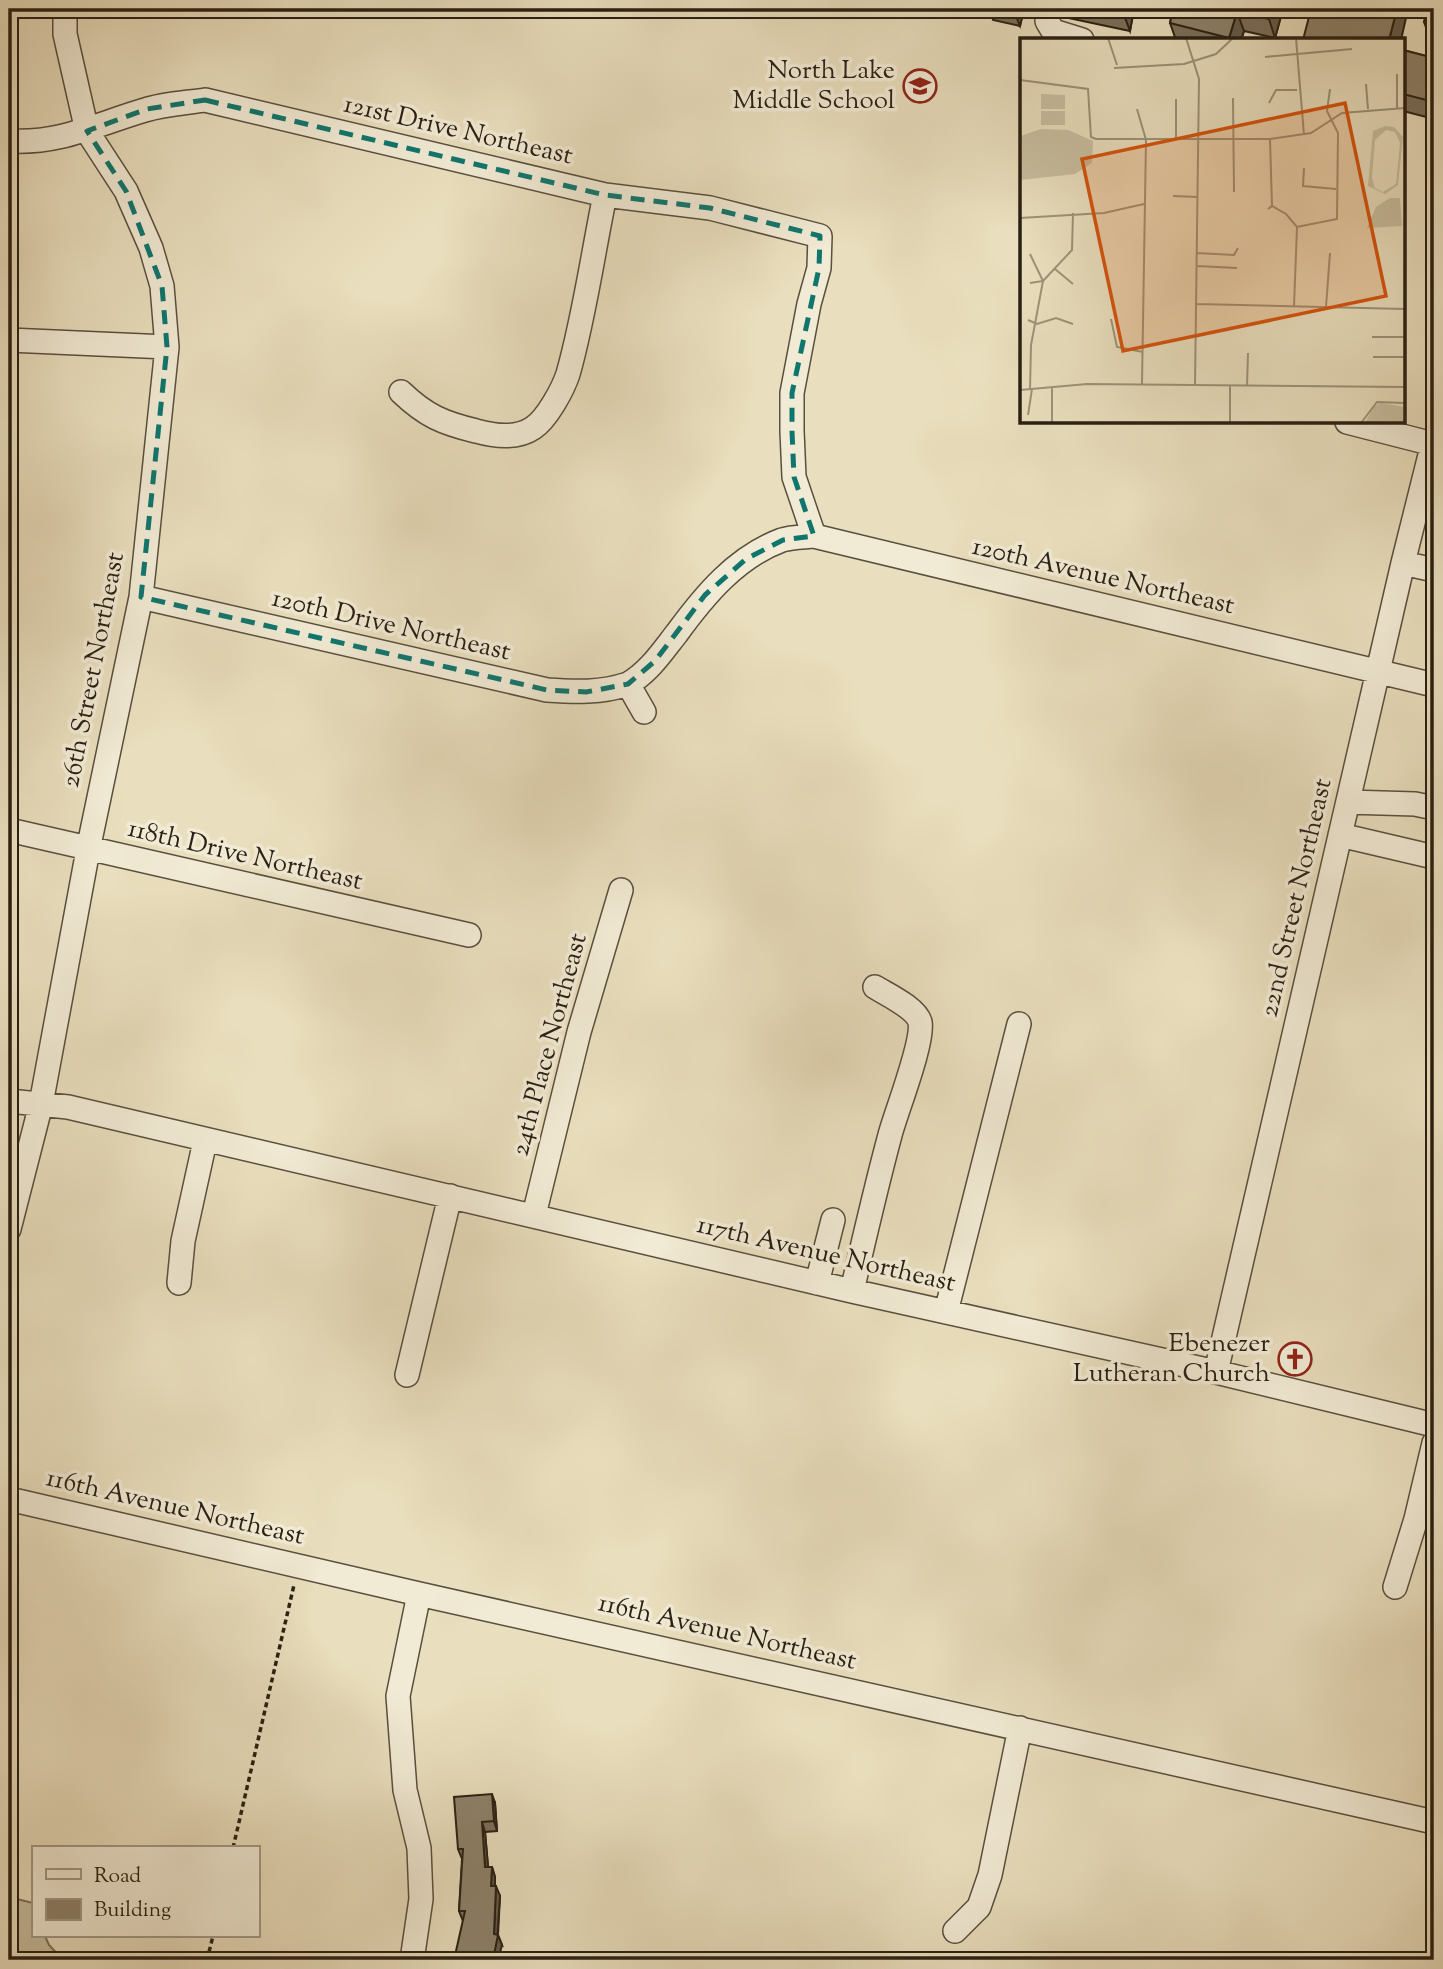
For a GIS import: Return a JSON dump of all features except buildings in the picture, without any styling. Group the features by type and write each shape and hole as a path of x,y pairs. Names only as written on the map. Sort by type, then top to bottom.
{"street":[{"name":"26th Street Northeast","path":"9,1229 41,1104 88,850 141,597 167,347 162,286 151,248 126,191 87,131 65,34 65,9"},
{"path":"1048,9 1047,21 1053,32 1075,38"},
{"name":"121st Drive Northeast","path":"9,141 59,139 147,109 205,100 605,195 710,208 820,236 819,268 809,304 792,393 794,477 814,536"},
{"path":"401,392 419,410 454,426 485,434 512,436 534,428 551,407 567,376 605,195"},
{"path":"9,340 167,347"},
{"path":"1356,424 1433,442"},
{"name":"22nd Street Northeast","path":"1216,1371 1264,1187 1340,835 1403,563 1428,487 1433,442"},
{"path":"643,712 628,684 640,677 655,661 705,595 746,559 783,540 814,536"},
{"name":"120th Avenue Northeast","path":"814,536 1434,685"},
{"path":"1403,563 1434,570"},
{"name":"120th Drive Northeast","path":"141,597 547,690 586,692 628,684"},
{"path":"1348,802 1415,804 1434,808"},
{"name":"118th Drive Northeast","path":"9,830 469,935"},
{"path":"1340,835 1434,857"},
{"name":"24th Place Northeast","path":"534,1214 579,1032 621,890"},
{"path":"852,1291 890,1133 920,1031 914,1010 875,987"},
{"path":"946,1312 1019,1024"},
{"name":"117th Avenue Northeast","path":"9,1101 68,1107 205,1141 534,1214 852,1291 1392,1408 1434,1426"},
{"path":"179,1283 183,1241 205,1141"},
{"path":"407,1375 450,1196"},
{"path":"817,1283 833,1220"},
{"path":"1395,1587 1416,1519 1434,1426"},
{"name":"116th Avenue Northeast","path":"9,1499 1434,1822"},
{"path":"412,1960 421,1899 419,1847 405,1790 398,1696 419,1594"},
{"path":"956,1931 979,1907 990,1875 1020,1728"}],"path":[{"path":"233,1846 299,1566"},
{"path":"207,1960 212,1938"}],"highlighted area":[{"path":"205,100 605,195 710,208 820,236 819,268 792,393 794,477 814,536 783,540 746,559 705,595 655,661 628,684 586,692 547,690 141,597 167,347 162,286 126,191 87,131 147,109"}],"shaded area":[{"path":"9,1897 32,1903 32,1938 46,1938 63,1960 9,1960"}],"place":[{"name":"North Lake Middle School","path":"920,86"},
{"name":"Ebenezer Lutheran Church","path":"1295,1359"}]}
